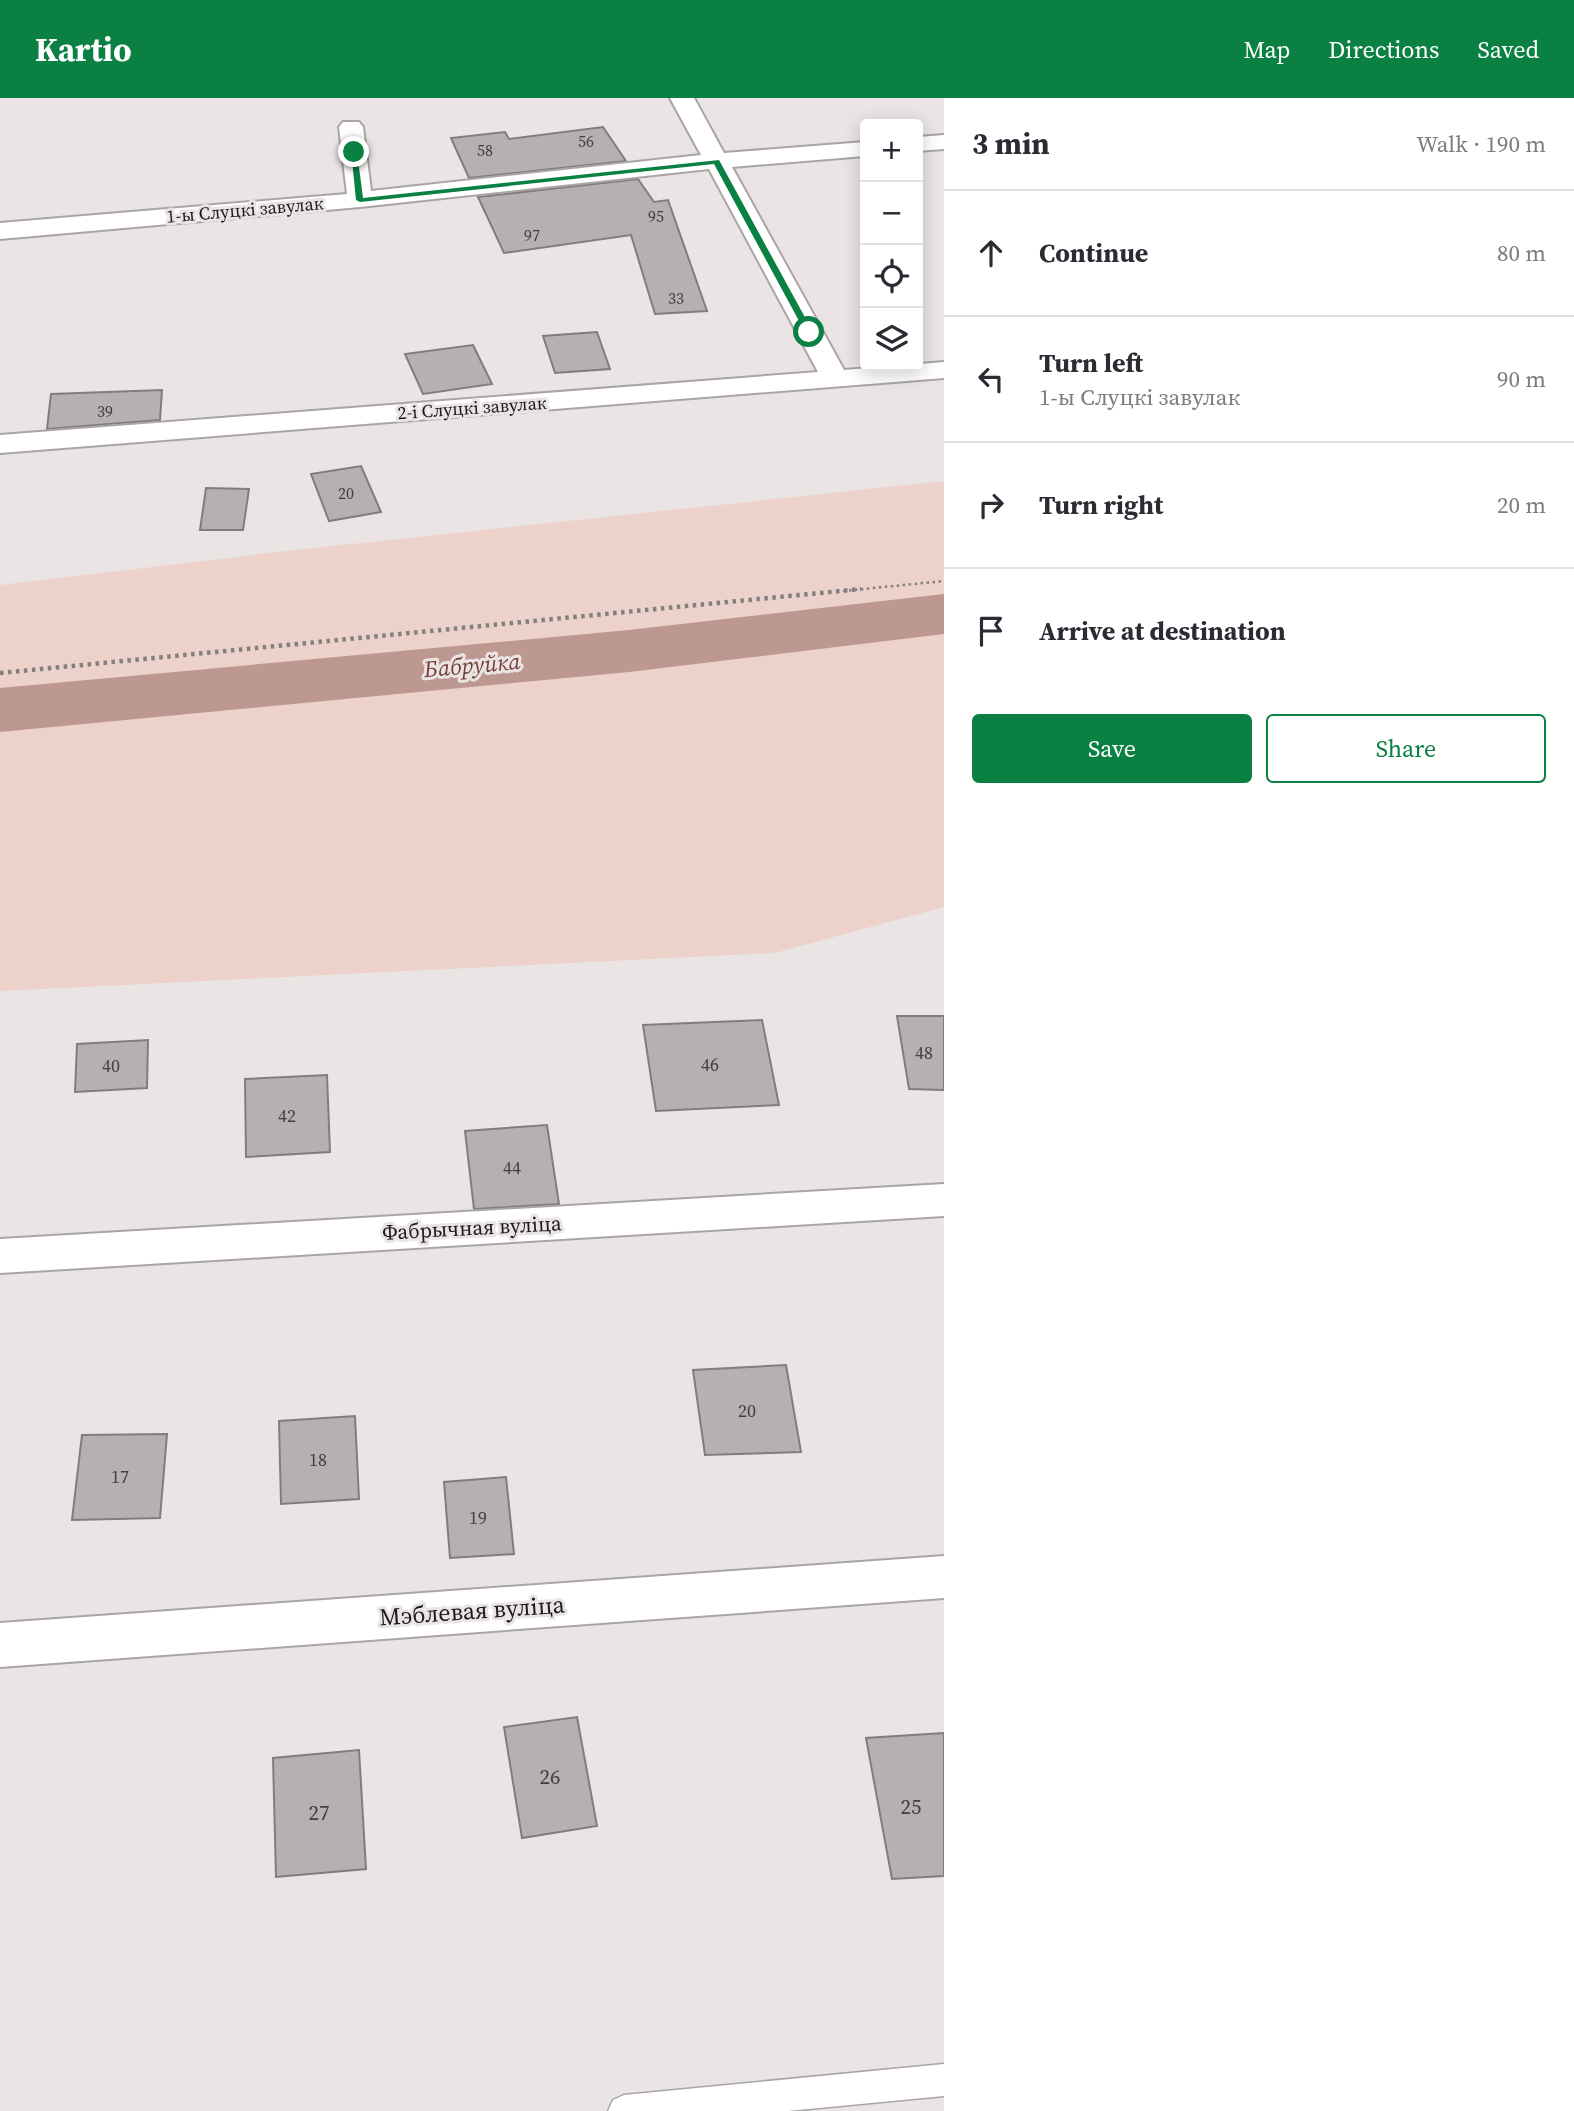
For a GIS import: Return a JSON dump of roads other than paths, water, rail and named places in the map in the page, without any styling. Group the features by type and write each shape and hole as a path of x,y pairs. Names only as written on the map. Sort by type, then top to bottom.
{"street":[{"path":"682,98 836,380"},
{"path":"351,127 360,200"},
{"path":"923,144 944,142"},
{"name":"1-ы Слуцкі завулак","path":"0,231 360,200 716,161 860,149"},
{"name":"2-і Слуцкі завулак","path":"0,444 944,370"},
{"name":"Фабрычная вуліца","path":"0,1256 944,1200"},
{"name":"Мэблевая вуліца","path":"0,1644 944,1577"}],"lane":[{"path":"624,2111 944,2080"}],"waterway":[{"name":"Бабруйка","path":"0,710 629,651 944,614"}]}
